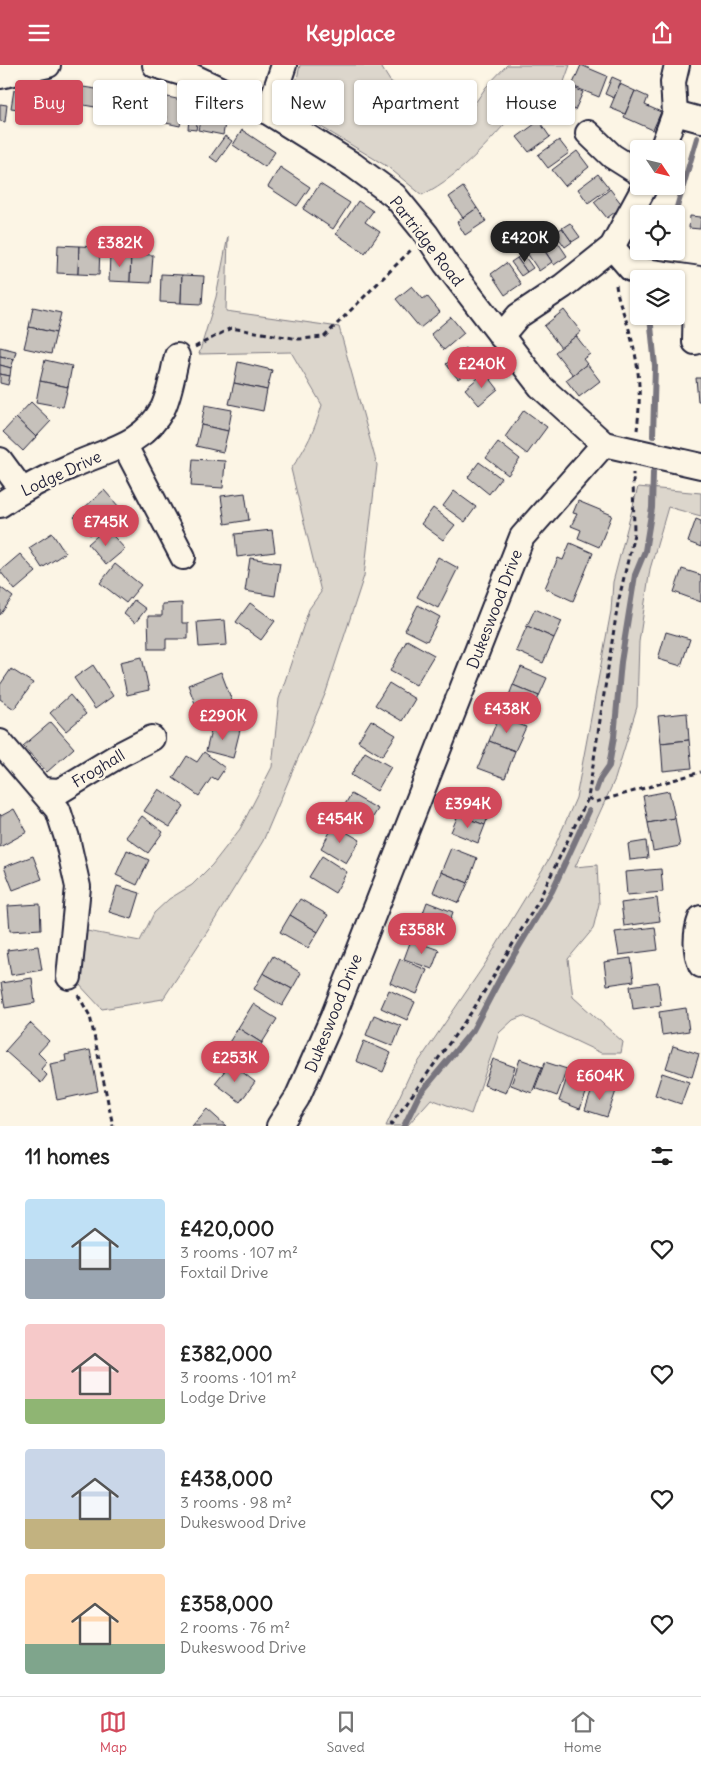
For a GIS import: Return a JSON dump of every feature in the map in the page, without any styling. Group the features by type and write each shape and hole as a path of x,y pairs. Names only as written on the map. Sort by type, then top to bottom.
{"street":[{"path":"0,76 48,65"},
{"name":"Partridge Road","path":"155,65 192,75 268,112 353,165 394,196 426,234 540,386 604,444"},
{"path":"268,112 284,65"},
{"path":"665,140 675,113 673,82 677,65"},
{"path":"675,113 701,120"},
{"path":"588,133 612,156 630,167"},
{"path":"501,336 518,317 563,286 612,247 640,195"},
{"path":"612,247 630,269 700,279 696,298 695,342"},
{"name":"Lodge Drive","path":"0,505 22,490 76,464 125,446 147,429 163,407 177,356"},
{"path":"604,444 701,466"},
{"name":"Dukeswood Drive","path":"279,1126 298,1098 333,1017 522,537 604,444"},
{"path":"125,446 183,557"},
{"path":"0,460 22,490"},
{"name":"Froghall","path":"42,790 60,791 120,754 152,738"},
{"path":"0,742 58,810 78,887 68,977"},
{"path":"701,918 697,928 697,943 698,958 701,965"}],"path":[{"path":"177,356 186,354 203,342 214,339 231,328 298,339 324,337 360,303 426,234"},
{"path":"390,1126 427,1071 472,1010 538,902 588,798 618,603 634,534 635,451 640,374 631,336 618,297 616,280"},
{"path":"588,798 596,802 701,772"},
{"path":"68,977 90,1016 113,1126"}],"shaded area":[{"path":"300,65 380,65 389,80 354,80 354,125 477,125 477,100 487,86 487,125 503,125 465,165 452,176 422,195 388,167 318,125 344,125 344,80 297,80"},
{"path":"507,65 570,65 565,80 493,80"},
{"path":"228,236 226,311 339,327 377,465 364,576 326,692 263,841 163,999 102,1009 77,982 87,931 140,941 154,913 169,899 192,885 212,865 240,829 272,767 279,699 309,609 321,592 291,469 310,438 322,405 291,352 199,354 216,297"},
{"path":"638,487 701,493 701,516 668,507 650,569 639,642 637,707 615,779 575,867 597,865 599,904 593,929 568,959 573,997 623,1042 621,1053 601,1053 523,1016 513,1020 499,1033 471,1114 431,1099 407,1126 386,1126 409,1076 485,964 550,857 576,798 611,611 613,582"}],"building":[{"path":"581,65 607,76 599,97 575,87 575,80"},
{"path":"612,77 621,81 614,98 605,94"},
{"path":"620,84 635,91 625,114 610,108"},
{"path":"83,87 93,89 93,107 83,105"},
{"path":"575,88 583,92 575,110"},
{"path":"14,90 15,90 15,109 11,108"},
{"path":"635,91 648,97 645,105 661,112 653,130 624,117"},
{"path":"167,97 177,99 177,125 180,126 167,123"},
{"path":"0,104 7,105 5,122 0,121"},
{"path":"188,125 197,125 196,130 188,129"},
{"path":"199,125 225,125 223,135 198,130"},
{"path":"534,125 542,125 550,137 529,152 517,137"},
{"path":"242,130 275,152 265,167 233,145"},
{"path":"225,136 232,141 217,162 210,157"},
{"path":"559,140 569,153 548,168 538,155"},
{"path":"577,151 589,167 565,186 552,170"},
{"path":"280,167 310,187 297,206 268,187"},
{"path":"598,174 609,188 588,203 578,189"},
{"path":"320,184 350,203 333,229 303,209"},
{"path":"463,187 477,208 463,218 449,197"},
{"path":"610,189 623,206 607,218 594,202"},
{"path":"358,201 373,211 365,222 380,232 365,253 336,234"},
{"path":"477,208 486,221 465,235 457,222"},
{"path":"690,216 701,217 700,229 689,228"},
{"path":"570,223 580,237 572,242 562,228"},
{"path":"562,228 572,242 565,247 555,233"},
{"path":"553,235 567,256 554,265 540,243"},
{"path":"538,241 552,262 539,271 525,250"},
{"path":"58,245 79,246 78,274 57,273"},
{"path":"79,246 100,247 99,275 78,274"},
{"path":"110,253 131,254 130,282 109,281"},
{"path":"131,254 153,255 151,283 130,282"},
{"path":"523,254 533,268 527,272 517,258"},
{"path":"517,258 527,272 521,276 511,262"},
{"path":"506,263 521,284 505,295 491,274"},
{"path":"161,274 182,275 181,303 160,302"},
{"path":"182,275 204,276 202,304 181,303"},
{"path":"412,286 423,299 427,296 440,312 420,328 396,299"},
{"path":"33,307 61,313 56,333 29,327"},
{"path":"564,310 581,332 561,348 544,326"},
{"path":"451,317 464,333 444,350 431,334"},
{"path":"29,327 56,333 51,354 24,348"},
{"path":"576,336 590,354 583,359 587,364 573,375 555,352"},
{"path":"0,347 16,351 14,359 0,356"},
{"path":"465,348 478,364 458,379 446,364"},
{"path":"0,356 14,359 11,368 0,365"},
{"path":"45,360 72,366 68,387 40,381"},
{"path":"238,362 272,370 267,390 234,383"},
{"path":"587,364 600,381 579,397 566,380"},
{"path":"0,365 11,368 10,376 0,374"},
{"path":"485,372 498,389 479,405 465,389"},
{"path":"0,374 10,376 8,385 0,383"},
{"path":"696,378 701,378 701,401 698,401"},
{"path":"40,381 68,387 63,407 36,402"},
{"path":"234,383 267,390 263,411 229,404"},
{"path":"31,402 51,421 36,437 16,418"},
{"path":"205,405 232,410 228,431 201,425"},
{"path":"524,410 547,427 527,454 505,437"},
{"path":"16,418 36,437 23,451 3,432"},
{"path":"201,425 228,431 223,452 196,446"},
{"path":"498,442 520,459 508,475 486,458"},
{"path":"193,459 225,461 223,488 191,486"},
{"path":"479,462 501,478 489,494 468,477"},
{"path":"104,490 120,508 90,535 74,517"},
{"path":"454,491 476,507 465,522 443,506"},
{"path":"245,493 249,520 225,524 221,496"},
{"path":"578,501 612,515 599,547 578,538 581,530 571,526 577,514 573,513"},
{"path":"433,508 455,525 443,540 421,524"},
{"path":"696,519 701,521 701,547 688,542"},
{"path":"106,528 125,549 106,565 88,544"},
{"path":"272,530 275,552 237,557 235,534"},
{"path":"52,533 65,553 42,568 29,548"},
{"path":"570,543 593,553 573,601 545,588 558,558 563,560"},
{"path":"20,554 36,572 15,590 0,571"},
{"path":"438,557 458,568 438,608 417,597"},
{"path":"250,558 280,563 275,596 245,591"},
{"path":"115,564 141,585 126,603 100,583"},
{"path":"682,569 701,575 701,602 674,592"},
{"path":"0,587 13,597 0,615"},
{"path":"134,600 146,609 135,623 124,614"},
{"path":"182,603 182,623 188,623 188,639 166,639 166,649 149,649 148,616 162,616 162,604"},
{"path":"250,603 275,621 261,640 236,622"},
{"path":"418,605 440,617 427,641 405,630"},
{"path":"535,609 562,621 554,638 527,626"},
{"path":"225,620 227,645 199,647 197,622"},
{"path":"527,626 554,638 543,663 516,651"},
{"path":"666,632 690,639 681,666 658,659"},
{"path":"407,640 434,655 416,685 390,671"},
{"path":"142,657 149,690 127,695 120,662"},
{"path":"93,665 113,696 95,709 74,678"},
{"path":"521,667 547,678 539,696 513,685"},
{"path":"11,669 33,683 14,709 0,699 0,685"},
{"path":"221,672 232,701 199,714 188,685"},
{"path":"389,683 415,699 402,721 375,705"},
{"path":"513,685 539,696 532,714 506,703"},
{"path":"70,695 86,714 66,731 50,713"},
{"path":"687,713 689,740 661,743 658,716"},
{"path":"499,716 526,727 515,751 489,741"},
{"path":"371,720 396,735 382,756 358,741"},
{"path":"51,722 74,748 47,772 23,746"},
{"path":"213,723 240,730 233,758 206,751"},
{"path":"689,740 692,768 663,771 661,743"},
{"path":"489,741 515,751 505,778 478,768"},
{"path":"204,752 225,768 217,780 212,777 199,796 173,778 187,756 197,762"},
{"path":"365,752 391,767 377,791 351,775"},
{"path":"159,789 184,806 170,827 144,811"},
{"path":"669,791 675,818 648,823 643,796"},
{"path":"351,794 378,809 365,830 339,815"},
{"path":"465,798 491,808 485,825 458,815"},
{"path":"14,809 27,832 0,847 0,814 1,816"},
{"path":"458,815 485,825 478,843 451,832"},
{"path":"142,816 163,832 148,853 126,837"},
{"path":"675,818 680,846 653,851 648,823"},
{"path":"334,825 360,840 346,863 321,848"},
{"path":"646,841 648,858 630,860 628,844"},
{"path":"451,848 477,858 468,883 441,872"},
{"path":"127,850 149,860 137,885 116,875"},
{"path":"33,856 42,879 13,890 4,867"},
{"path":"322,856 347,872 335,893 309,877"},
{"path":"661,869 663,892 627,895 625,872"},
{"path":"441,872 468,883 459,903 433,892"},
{"path":"117,886 140,893 132,919 109,912"},
{"path":"657,898 660,921 624,926 621,903"},
{"path":"300,899 328,915 318,932 290,915"},
{"path":"427,902 453,912 443,941 416,932"},
{"path":"40,904 41,929 10,931 8,906"},
{"path":"290,915 318,932 308,948 280,932"},
{"path":"655,927 658,950 619,955 615,932"},
{"path":"411,940 439,950 432,969 404,959"},
{"path":"38,946 42,970 11,975 7,950"},
{"path":"273,956 301,973 292,989 263,973"},
{"path":"631,958 634,981 607,985 604,962"},
{"path":"400,959 427,970 417,994 390,983"},
{"path":"263,973 292,989 282,1006 254,989"},
{"path":"32,978 35,1003 5,1008 1,983"},
{"path":"658,982 661,1005 633,1009 630,986"},
{"path":"389,990 415,1002 407,1020 381,1008"},
{"path":"253,1004 277,1019 262,1043 238,1028"},
{"path":"686,1008 689,1031 662,1035 659,1012"},
{"path":"374,1015 401,1026 393,1046 366,1035"},
{"path":"30,1023 49,1041 38,1053 47,1062 41,1069 47,1075 41,1083 5,1051"},
{"path":"238,1028 262,1043 252,1059 228,1044"},
{"path":"364,1041 391,1053 383,1072 356,1061"},
{"path":"673,1046 699,1054 692,1077 666,1068"},
{"path":"90,1050 98,1091 57,1100 50,1064 66,1061 65,1055"},
{"path":"493,1059 515,1067 506,1093 484,1085"},
{"path":"520,1059 542,1067 532,1093 511,1085"},
{"path":"545,1062 567,1069 557,1096 535,1088"},
{"path":"231,1063 255,1082 240,1102 215,1083"},
{"path":"662,1073 689,1082 681,1104 655,1095"},
{"path":"568,1075 590,1083 580,1109 559,1101"},
{"path":"594,1084 616,1091 607,1117 585,1110"},
{"path":"207,1109 226,1126 192,1126"}],"waterway":[{"path":"678,205 697,138"},
{"path":"651,325 655,366 653,436"},
{"path":"596,790 600,779 609,766 614,737 621,662 635,575 645,551 652,508 653,472"},
{"path":"404,1126 419,1095 473,1030 502,975 552,891 589,811"}]}
